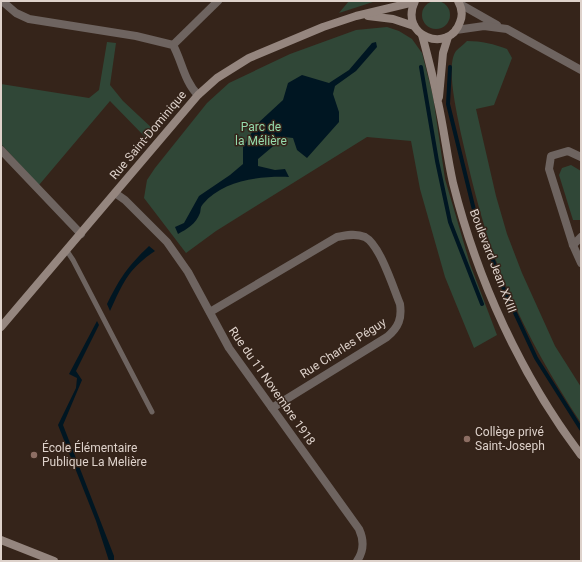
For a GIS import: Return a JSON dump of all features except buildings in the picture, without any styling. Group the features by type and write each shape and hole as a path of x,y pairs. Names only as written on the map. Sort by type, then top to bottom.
{"street":[{"path":"2,1 16,13 29,19 136,36 173,45 183,70 198,95"},
{"path":"173,45 218,1"},
{"path":"415,2 411,14 414,26 422,35 434,40 448,37 456,30 462,18 459,3"},
{"name":"Rue Saint-Dominique","path":"1,327 198,95 217,78 249,58 323,27 356,16 415,2"},
{"path":"459,3 500,27 516,33 580,69"},
{"name":"Rue Saint-Dominique","path":"356,16 381,17 414,26"},
{"path":"456,30 484,26 500,27"},
{"path":"422,35 439,104"},
{"path":"439,104 443,53 448,37"},
{"name":"Boulevard Jean XXIII","path":"439,104 446,152 460,209 493,300 526,368 561,428 581,455"},
{"path":"1,150 81,234"},
{"path":"581,158 568,151 551,156 549,169 573,245 581,263"},
{"name":"Rue du 11 Novembre 1918","path":"115,193 125,200 167,242 188,272 229,348 359,529 363,539 362,550 357,561"},
{"name":"Rue Charles Péguy","path":"210,312 337,237 354,234 364,237 374,245 400,304 401,314 398,324 388,336 272,408"},
{"path":"573,245 581,237"},
{"path":"1,540 54,561"}],"lane":[{"path":"67,251 152,412"}],"green space":[{"path":"349,1 376,1 339,13"},
{"path":"436,1 446,5 450,15 446,25 436,29 426,25 422,15 426,5"},
{"name":"Parc de la Mélière","path":"387,27 399,31 412,39 422,53 433,96 445,179 470,264 497,335 474,348 445,277 420,189 411,141 367,137 216,231 186,253 144,198 147,180 155,168 207,103 229,83 290,54 356,30"},
{"path":"467,41 488,43 507,49 512,58 494,105 476,109 496,196 507,234 522,273 555,346 581,387 581,423 545,365 514,305 491,247 481,215 461,134 453,92 453,58 456,51"},
{"path":"107,42 116,43 110,85 123,101 154,130 147,139 110,101 39,185 1,144 1,84 89,98 99,90"},
{"path":"571,165 581,171 581,220 573,220 559,175 562,168"}],"water":[{"path":"376,42 377,47 356,71 335,86 333,94 339,112 339,122 307,158 297,150 293,138 284,137 258,159 258,166 275,170 285,169 289,177 266,177 243,181 221,190 211,196 202,205 200,213 194,223 178,234 175,227 184,223 199,196 230,175 243,164 243,147 257,124 283,100 288,83 302,75 329,83 349,70 372,43"},
{"path":"149,246 155,251 138,264 127,277 110,311 107,304 120,280 129,267"},
{"path":"97,321 99,325 76,371 82,380 63,425 114,556 114,561 109,561 96,521 58,425 76,388 77,378 69,374"}],"waterway":[{"path":"421,67 437,161 450,222 482,304"},
{"path":"450,67 448,104 474,210 503,287 536,358 581,429"}],"place":[{"name":"Collège privé Saint-Joseph","path":"467,439"},
{"name":"École Élémentaire Publique La Melière","path":"34,455"}]}
